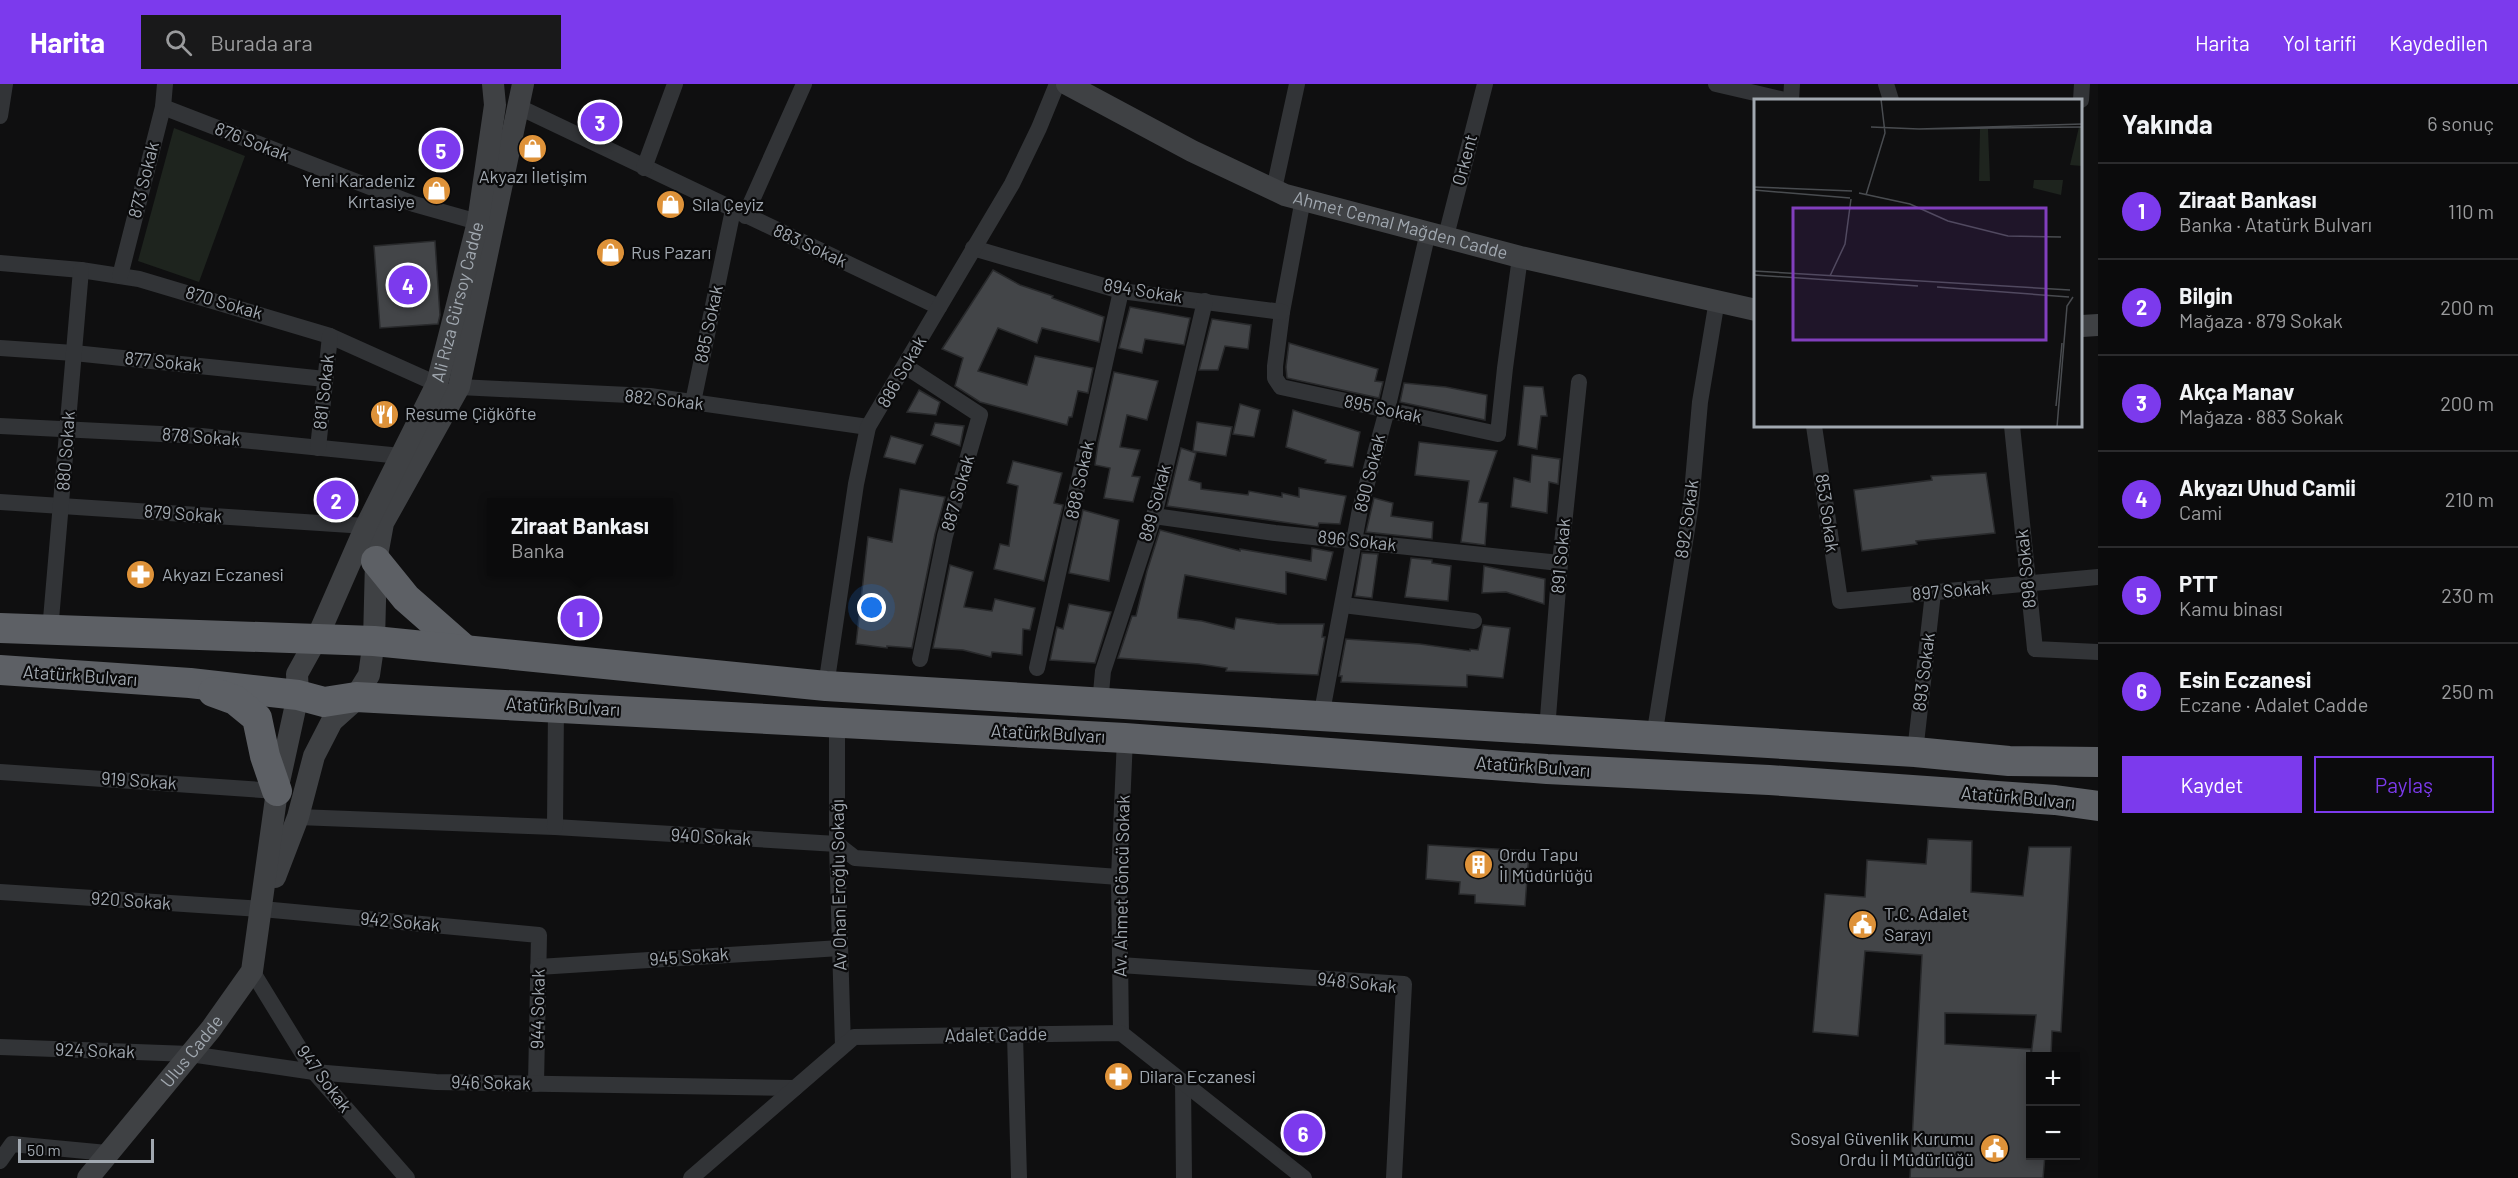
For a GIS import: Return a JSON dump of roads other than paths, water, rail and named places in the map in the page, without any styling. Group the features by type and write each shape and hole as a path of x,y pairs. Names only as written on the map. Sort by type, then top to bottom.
{"highway":[{"path":"376,561 406,597 464,649"},
{"name":"Atatürk Bulvarı","path":"0,628 374,641 826,686 1915,752 2009,761 2098,762"},
{"name":"Atatürk Bulvarı","path":"0,670 190,683 298,695 324,702 356,697 1125,738 1547,769 1769,780 2055,800 2098,806"},
{"path":"190,683 235,700 257,718 277,790"}],"main road":[{"name":"Ali Rıza Gürsoy Cadde","path":"298,695 297,674 317,638 366,526 400,456 448,386 478,222 495,105 493,84"},
{"name":"Ali Rıza Gürsoy Cadde","path":"356,697 369,675 374,641 376,561 383,523 448,386 523,84"},
{"name":"Ahmet Cemal Mağden Cadde","path":"1067,84 1192,151 1303,200 1520,257 1754,309"},
{"path":"2083,326 2098,325"},
{"name":"Ulus Cadde","path":"88,1178 190,1054 252,971 277,790 298,695"},
{"name":"Ulus Cadde","path":"262,909 298,818 314,756 332,721 356,697"}],"street":[{"path":"0,116 5,84"},
{"name":"873 Sokak","path":"120,276 163,107 165,84"},
{"path":"644,168 675,84"},
{"name":"885 Sokak","path":"693,402 739,213 804,84"},
{"name":"886 Sokak","path":"826,686 856,484 868,427 1012,184 1040,128 1057,84"},
{"path":"1274,189 1297,84"},
{"name":"Orkent","path":"1437,234 1485,84"},
{"path":"1716,84 1781,99"},
{"path":"1791,99 1792,84"},
{"path":"1886,84 1891,99"},
{"path":"2081,99 2082,84"},
{"name":"876 Sokak","path":"163,107 414,204 478,222"},
{"name":"883 Sokak","path":"519,107 939,307"},
{"name":"895 Sokak","path":"1303,200 1282,312 1275,366 1275,378 1281,387 1498,434 1520,257"},
{"name":"890 Sokak","path":"1321,717 1360,509 1437,234"},
{"name":"894 Sokak","path":"973,248 1122,291 1282,312"},
{"name":"870 Sokak","path":"0,263 81,270 139,279 330,336 448,386"},
{"name":"880 Sokak","path":"50,631 81,270"},
{"name":"888 Sokak","path":"1037,668 1122,291"},
{"name":"892 Sokak","path":"1654,737 1691,504 1700,402 1717,300"},
{"name":"889 Sokak","path":"1100,704 1103,671 1154,516 1205,301"},
{"name":"881 Sokak","path":"318,448 330,336"},
{"name":"877 Sokak","path":"0,348 74,353 325,379"},
{"name":"887 Sokak","path":"905,366 980,415 945,536 920,659"},
{"name":"891 Sokak","path":"1546,730 1560,563 1579,382"},
{"name":"882 Sokak","path":"448,386 650,396 868,427"},
{"name":"878 Sokak","path":"0,426 201,436 400,456"},
{"name":"853 Sokak","path":"1814,428 1840,601"},
{"name":"898 Sokak","path":"2012,428 2035,649 2098,652"},
{"name":"879 Sokak","path":"0,502 366,526"},
{"name":"896 Sokak","path":"1154,516 1354,541 1560,563"},
{"name":"897 Sokak","path":"1840,601 2098,577"},
{"name":"893 Sokak","path":"1915,752 1933,593"},
{"path":"1343,605 1474,621"},
{"path":"555,827 556,706"},
{"name":"Av Ohan Eroğlu Sokağı","path":"837,724 837,844 843,1046"},
{"name":"Av. Ahmet Göncü Sokak","path":"1121,1033 1119,877 1125,738"},
{"name":"919 Sokak","path":"0,772 277,790"},
{"name":"940 Sokak","path":"298,818 555,827 837,844 855,858 1119,877"},
{"name":"920 Sokak","path":"0,892 262,909"},
{"name":"942 Sokak","path":"262,909 539,935"},
{"name":"944 Sokak","path":"536,1084 539,935"},
{"name":"945 Sokak","path":"538,967 840,948"},
{"name":"948 Sokak","path":"1120,965 1404,984 1395,1178"},
{"name":"947 Sokak","path":"252,971 314,1072 406,1178"},
{"path":"1121,1033 1304,1178"},
{"name":"Adalet Cadde","path":"691,1178 854,1037 1121,1033"},
{"path":"1015,1035 1019,1178"},
{"name":"924 Sokak","path":"0,1047 190,1054"},
{"name":"946 Sokak","path":"190,1054 314,1072 436,1082 795,1088"},
{"path":"1183,1082 1184,1178"},
{"path":"0,1161 12,1144 107,1154"}],"place":[{"name":"Akça Manav","path":"600,122"},
{"name":"Akyazı İletişim","path":"533,148"},
{"name":"PTT","path":"441,150"},
{"name":"Yeni Karadeniz Kırtasiye","path":"436,191"},
{"name":"Sıla Çeyiz","path":"671,205"},
{"name":"Rus Pazarı","path":"610,253"},
{"name":"Akyazı Uhud Camii","path":"408,285"},
{"name":"Resume Çiğköfte","path":"384,414"},
{"name":"Bilgin","path":"336,500"},
{"name":"Akyazı Eczanesi","path":"141,575"},
{"name":"Ziraat Bankası","path":"580,618"},
{"name":"Ordu Tapu İl Müdürlüğü","path":"1478,865"},
{"name":"T.C. Adalet Sarayı","path":"1863,924"},
{"name":"Dilara Eczanesi","path":"1118,1077"},
{"name":"Esin Eczanesi","path":"1303,1133"},
{"name":"Sosyal Güvenlik Kurumu Ordu İl Müdürlüğü","path":"1995,1149"}]}
